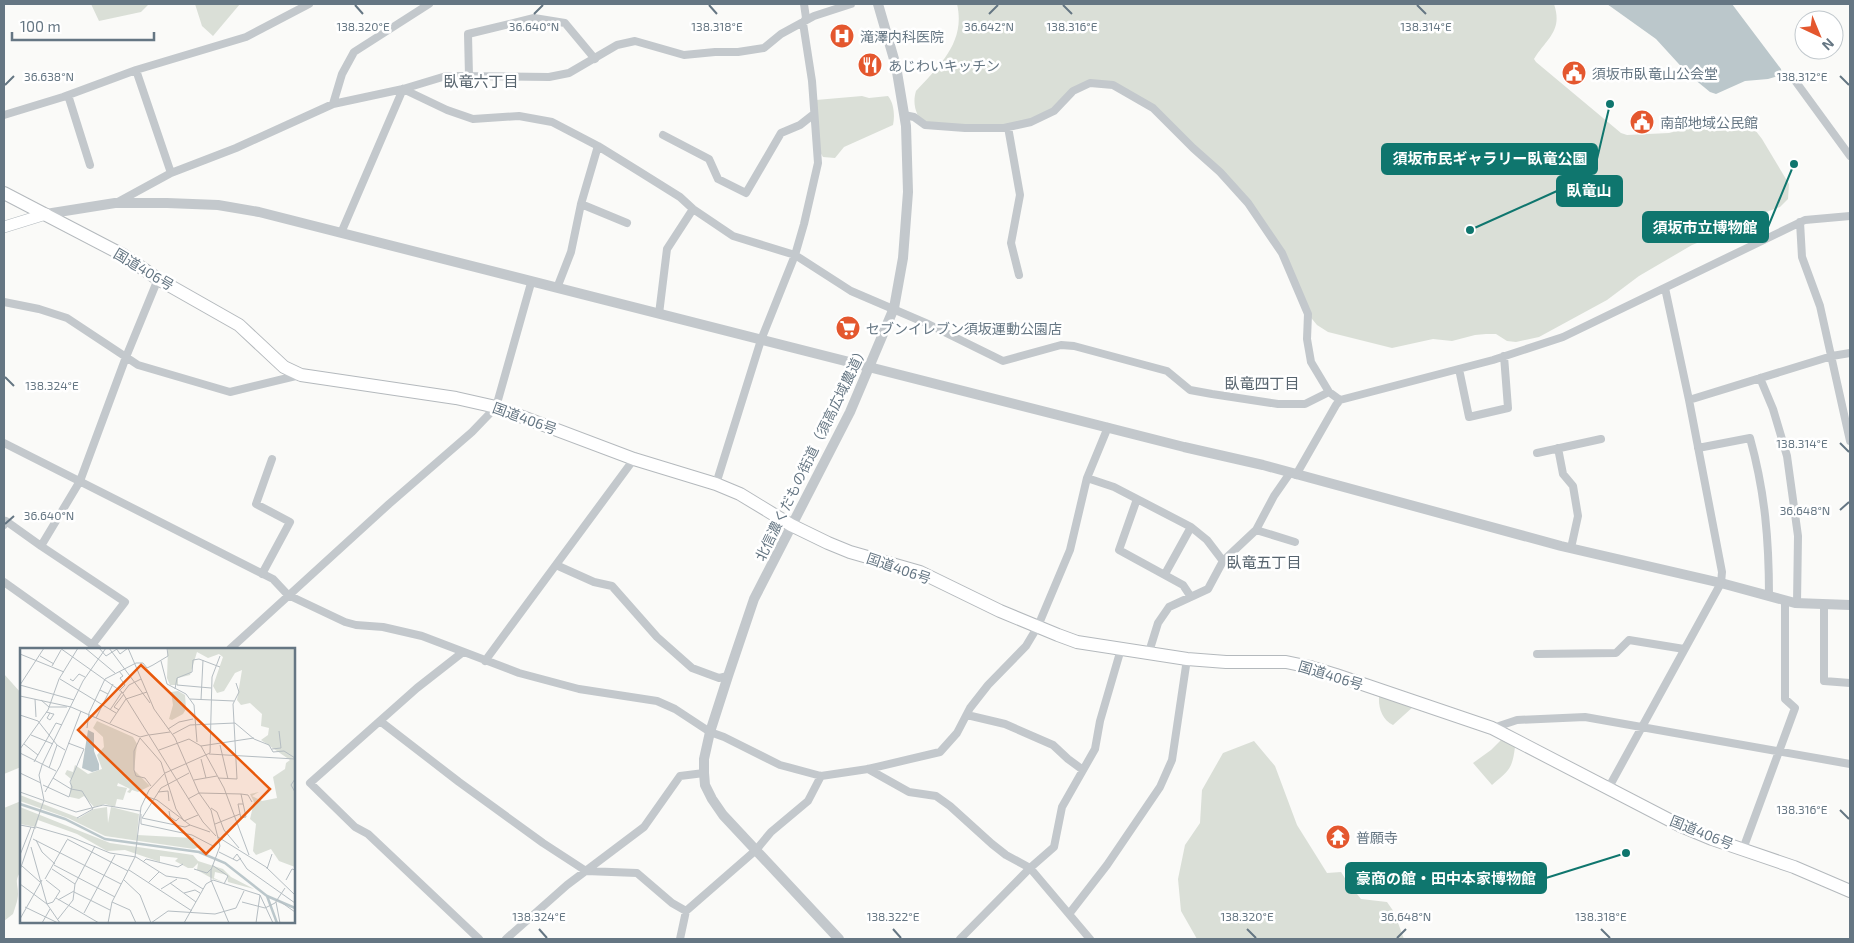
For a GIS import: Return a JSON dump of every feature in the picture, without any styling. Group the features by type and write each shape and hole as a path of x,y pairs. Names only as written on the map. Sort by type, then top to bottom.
{"highway":[{"name":"国道406号","path":"4,192 123,255 158,279 240,325 284,367 301,375 456,398 496,407 634,459 716,484 740,494 791,525 843,549 920,572 1000,611 1077,642 1187,659 1226,662 1286,662 1310,667 1492,728 1682,826 1712,839 1743,848 1794,867 1850,891"}],"main road":[{"path":"4,227 46,214"}],"street":[{"path":"4,116 136,70 246,37 309,4"},
{"path":"332,104 342,74 354,52 429,4"},
{"path":"716,484 761,340 795,255 818,163 812,82 803,24 806,18 804,4"},
{"path":"115,204 171,173 236,148 332,104 403,89 446,76 549,77 568,73 617,45 635,41 684,55 738,52 764,48 781,34 803,24 814,16 851,4"},
{"name":"北信濃くだもの街道（須高広域農道）","path":"704,773 704,759 710,732 754,599 850,412 894,308 902,258 908,192 906,126 896,66 878,4"},
{"path":"469,76 468,34 534,18 565,23 595,58"},
{"path":"136,70 171,173"},
{"path":"1796,82 1850,156"},
{"path":"904,115 914,118 925,125 965,128 1008,127 1031,122 1054,111 1073,92 1090,83 1113,85 1153,108 1220,172 1248,204 1282,253 1308,314 1307,339 1311,362 1329,392 1340,400"},
{"path":"403,89 447,110 472,119 519,116 552,122 598,146 680,197 693,209 733,236 795,255 851,290 894,308 1002,361 1062,344 1167,371 1190,390 1212,394 1278,404 1305,404 1329,392"},
{"path":"341,233 403,89"},
{"path":"68,95 90,165"},
{"path":"663,135 709,159 718,179 746,193 781,133 800,125 814,114"},
{"path":"1008,127 1020,195 1011,243 1019,275"},
{"path":"557,288 571,252 581,204 598,146"},
{"path":"46,214 115,204 167,203 218,205 259,212 531,283 1293,474 1571,548 1797,603 1850,605"},
{"path":"581,204 626,223"},
{"path":"659,314 667,249 693,209"},
{"path":"1149,652 1158,623 1170,607 1208,589 1223,561 1256,530 1274,496 1293,474 1340,400 1459,369 1563,337 1800,222 1815,218 1850,216"},
{"path":"1800,222 1802,257 1820,306 1850,442"},
{"path":"41,546 80,480 126,356 158,279"},
{"path":"231,648 472,432 496,407 531,283"},
{"path":"1609,787 1721,583 1722,572 1665,288"},
{"path":"4,302 39,309 67,318 138,365 230,392 301,375"},
{"path":"1689,400 1832,356 1850,353"},
{"path":"1459,369 1469,417 1508,408 1504,356"},
{"path":"1760,378 1773,409 1787,456 1798,536 1797,603"},
{"path":"4,443 273,579 288,595 345,622 356,625 383,627 422,636 518,673 579,689 631,698 657,700 675,709 710,732 724,736 780,765 821,776 940,752 957,733 970,708 1026,646 1038,626 1070,550 1087,478 1108,427"},
{"path":"1698,448 1750,438 1763,492 1769,545 1769,596"},
{"path":"1537,453 1601,439"},
{"path":"1558,448 1563,474 1573,486 1578,516 1571,548"},
{"path":"262,574 290,522 256,504 272,459"},
{"path":"485,661 634,459"},
{"path":"1087,478 1114,487 1191,528 1206,540 1223,561"},
{"path":"1137,500 1120,550 1183,585 1191,597"},
{"path":"4,525 6,521 125,602 95,647 4,582"},
{"path":"1165,574 1191,528"},
{"path":"1256,530 1295,542"},
{"path":"556,565 594,582 612,586 657,636 692,668 718,678 728,676"},
{"path":"1743,848 1795,708 1785,699 1784,600"},
{"path":"1824,604 1824,681 1850,683"},
{"path":"1537,654 1616,653 1629,640 1684,649"},
{"path":"960,939 1030,868 1054,847 1062,807 1095,749 1100,721 1121,649"},
{"path":"463,652 424,682 310,783 355,827 368,834 478,939"},
{"path":"1069,914 1107,865 1160,787 1172,760 1187,659"},
{"path":"967,715 1005,724 1053,745 1083,770"},
{"path":"1492,728 1517,720 1585,717 1850,764"},
{"path":"380,721 459,782 543,843 586,871 637,873 672,903 686,911"},
{"path":"868,768 909,792 936,796 950,806 1006,855 1030,868 1090,939"},
{"path":"506,939 543,905 644,827 680,776 704,773 706,785 712,799 723,815 838,939"},
{"path":"680,939 686,911 756,850 772,832 808,801 821,776"}],"shaded area":[{"path":"91,4 149,4 141,12 99,21"},
{"path":"195,4 240,4 213,36 202,26"},
{"path":"957,4 1554,4 1556,13 1555,28 1534,59 1621,133 1627,135 1669,133 1724,119 1740,117 1752,126 1762,139 1789,184 1788,199 1780,207 1750,218 1720,234 1692,245 1639,276 1607,300 1539,337 1516,342 1507,341 1496,334 1486,334 1452,341 1433,339 1392,348 1328,332 1317,325 1308,314 1282,255 1248,203 1153,108 1113,85 1090,83 1073,91 1054,111 1004,128 925,125 919,118 916,110 914,101 916,91 941,63 954,42 959,18"},
{"path":"1607,4 1732,4 1781,69 1782,75 1768,79 1745,81 1716,94 1710,92 1688,74 1656,39"},
{"path":"862,96 869,98 888,96 894,110 893,125 844,147 835,158 823,157 820,152 816,100"},
{"path":"4,674 20,692 20,767 4,774"},
{"path":"1380,690 1414,706 1393,725 1385,719 1380,710"},
{"path":"1501,740 1515,747 1514,755 1509,769 1492,785 1473,763"},
{"path":"1254,741 1275,766 1297,825 1327,873 1341,872 1361,899 1387,902 1394,912 1404,939 1197,939 1181,911 1178,879 1185,845 1200,823 1202,790 1223,753"},
{"path":"20,801 20,872 17,880 18,896 13,914 4,921 4,808"}],"place":[{"name":"滝澤内科医院","path":"842,36"},
{"name":"あじわいキッチン","path":"870,65"},
{"name":"須坂市臥竜山公会堂","path":"1574,73"},
{"name":"須坂市民ギャラリー臥竜公園","path":"1610,104"},
{"name":"南部地域公民館","path":"1642,122"},
{"name":"須坂市立博物館","path":"1794,164"},
{"name":"臥竜山","path":"1470,230"},
{"name":"セブンイレブン須坂運動公園店","path":"848,328"},
{"name":"普願寺","path":"1338,837"},
{"name":"豪商の館・田中本家博物館","path":"1626,853"}],"district":[{"name":"臥竜六丁目","path":"481,81"},
{"name":"臥竜四丁目","path":"1262,383"},
{"name":"臥竜五丁目","path":"1264,562"}]}
